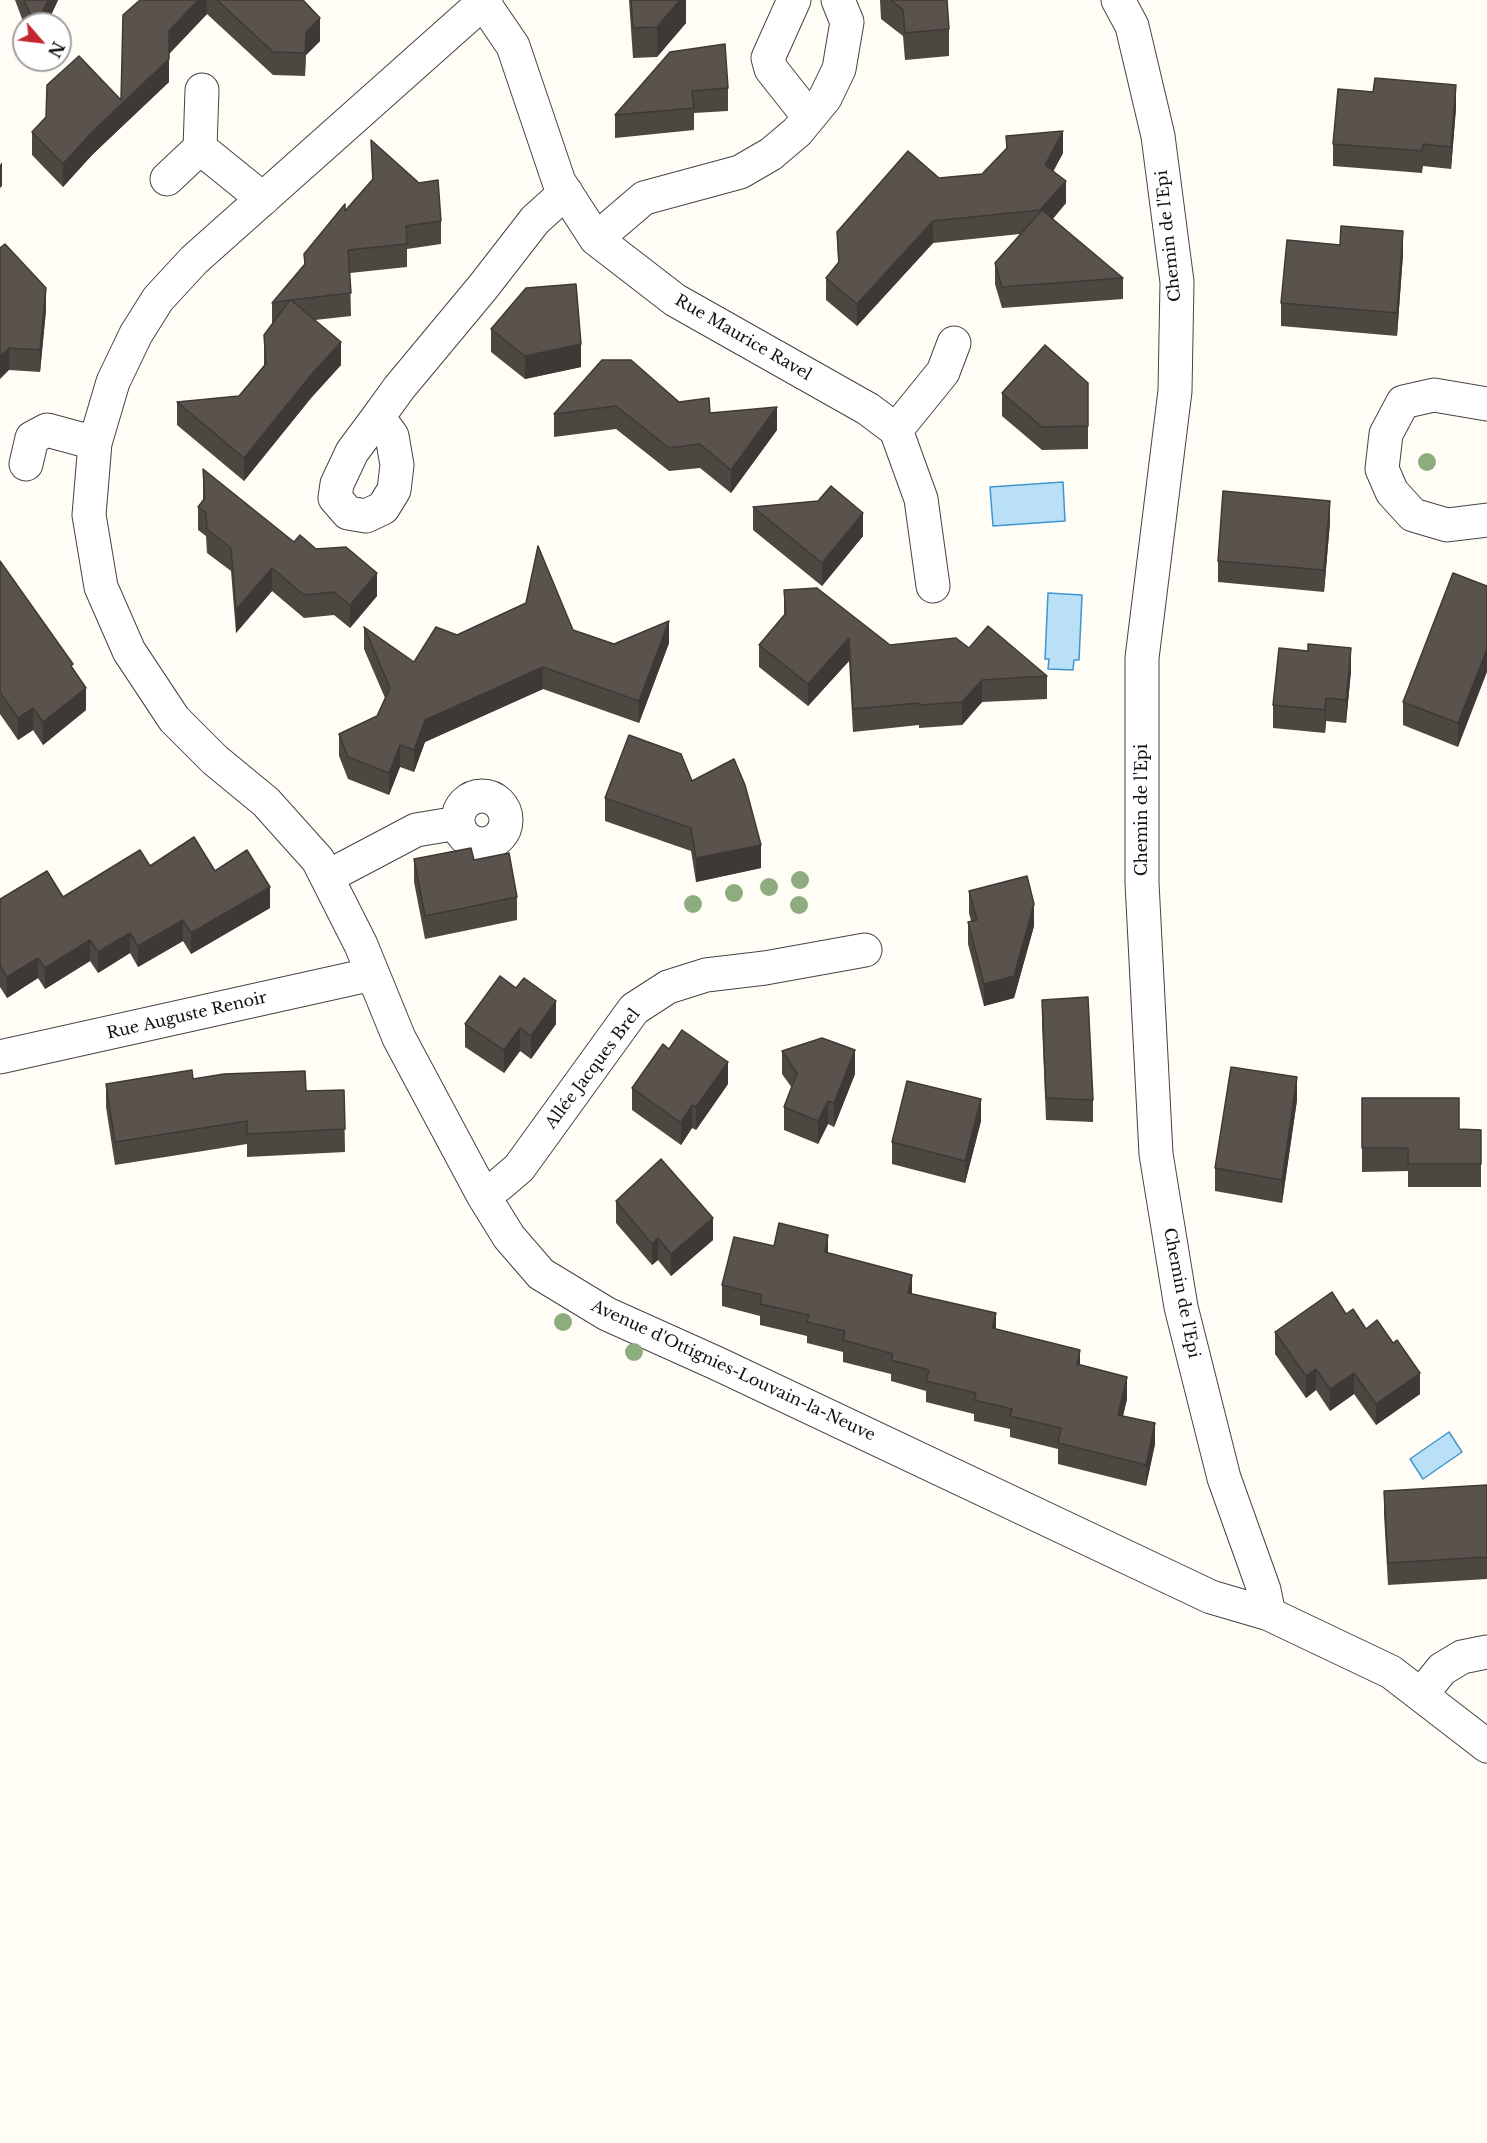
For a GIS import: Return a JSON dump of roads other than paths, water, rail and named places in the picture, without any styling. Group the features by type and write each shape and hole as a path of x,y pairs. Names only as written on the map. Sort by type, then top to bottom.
{"street":[{"path":"794,0 768,58 771,69 809,117"},
{"path":"596,239 644,198 740,172 771,154 797,132 825,98 839,69 847,22 838,0"},
{"name":"Chemin de l'Epi","path":"1118,0 1132,26 1158,136 1177,282 1175,391 1142,658 1142,882 1156,1154 1180,1306 1224,1478 1264,1590 1269,1614"},
{"name":"Avenue d'Ottignies-Louvain-la-Neuve","path":"484,1 194,260 158,298 136,334 113,382 95,443 89,515 101,587 129,651 174,719 215,760 266,802 318,860 361,945 399,1038 483,1196 509,1237 541,1274 607,1314 727,1367 1211,1597 1269,1614 1391,1672 1487,1746"},
{"name":"Rue Maurice Ravel","path":"484,1 513,46 559,182 596,239 675,300 868,409 896,430"},
{"path":"167,179 200,148 202,90"},
{"path":"200,148 263,199"},
{"path":"378,417 535,220 566,192"},
{"path":"933,586 921,499 896,430 943,372 954,343"},
{"path":"1487,404 1434,395 1403,402 1386,434 1382,469 1392,492 1413,515 1447,525 1487,513"},
{"path":"26,464 32,438 47,430 95,443"},
{"path":"327,877 416,830 458,823"},
{"name":"Allée Jacques Brel","path":"483,1196 519,1168 634,1009 668,987 706,975 785,965 865,950"},
{"name":"Rue Auguste Renoir","path":"0,1057 373,974"},
{"path":"1421,1695 1442,1670 1462,1657 1487,1652"}],"water":[{"path":"1063,482 1065,521 993,526 990,487"},
{"path":"1048,593 1082,595 1079,660 1074,660 1073,670 1048,669 1049,659 1045,659"},
{"path":"1449,1432 1462,1452 1423,1479 1410,1459"}]}
